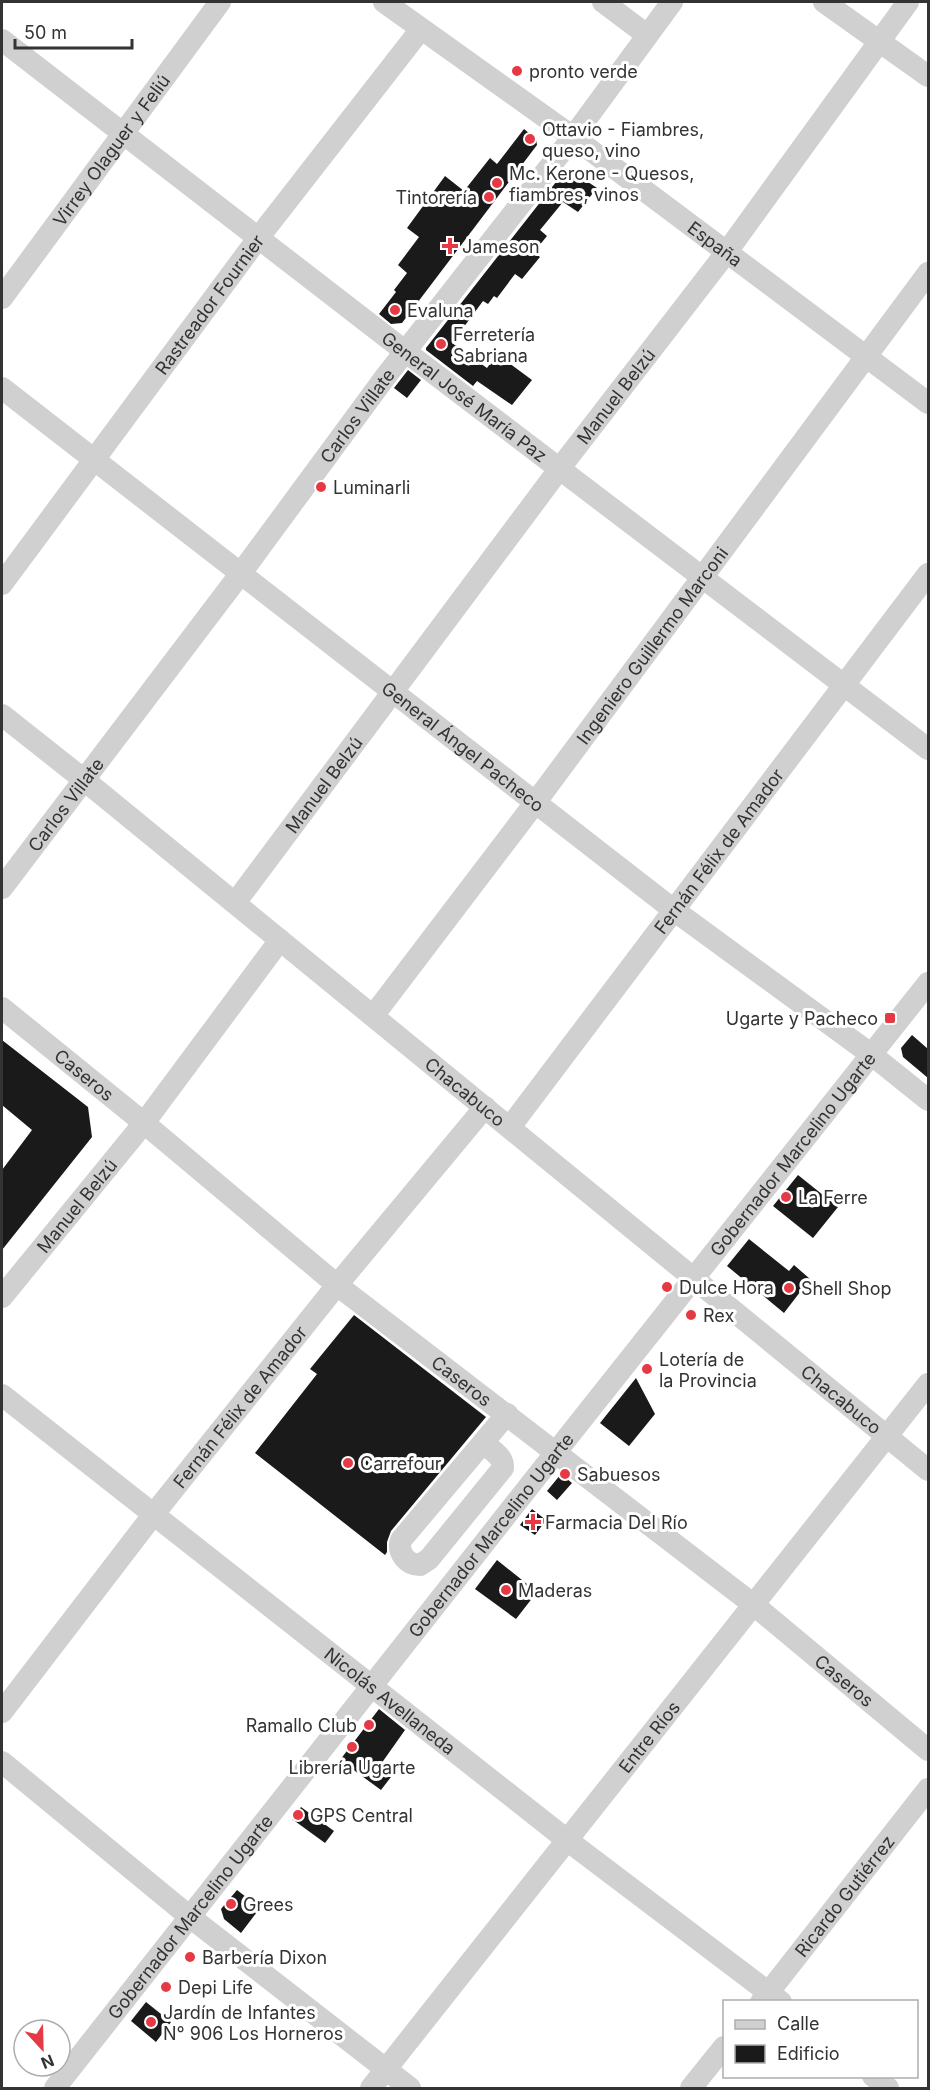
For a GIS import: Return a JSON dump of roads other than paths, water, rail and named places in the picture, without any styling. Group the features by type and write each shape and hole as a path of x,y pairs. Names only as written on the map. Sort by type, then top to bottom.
{"street":[{"name":"Virrey Olaguer y Feliú","path":"2,298 8,274 123,133 220,2"},
{"name":"España","path":"384,2 573,137 928,403"},
{"path":"603,2 647,35"},
{"name":"Carlos Villate","path":"2,888 83,778 241,573 386,376 573,137 672,2"},
{"path":"824,2 928,76"},
{"name":"Manuel Belzú","path":"235,903 560,468 726,253 908,2"},
{"name":"Rastreador Fournier","path":"2,585 259,237 421,29"},
{"name":"General José María Paz","path":"2,40 406,352 928,749"},
{"name":"Ingeniero Guillermo Marconi","path":"373,1016 535,803 928,273"},
{"name":"General Ángel Pacheco","path":"2,388 675,911 872,1054 928,1100"},
{"name":"Fernán Félix de Amador","path":"510,1127 928,574"},
{"name":"Chacabuco","path":"2,715 83,778 928,1470"},
{"name":"Manuel Belzú","path":"2,1297 144,1123 280,940"},
{"name":"Gobernador Marcelino Ugarte","path":"55,2088 928,983"},
{"name":"Caseros","path":"2,1008 144,1123 337,1285 754,1605 928,1749"},
{"name":"Fernán Félix de Amador","path":"2,1712 153,1515 337,1285 485,1107"},
{"name":"Entre Ríos","path":"371,2088 928,1384"},
{"name":"Nicolás Avellaneda","path":"2,1395 770,1998"},
{"path":"483,1443 499,1456 504,1464 503,1468 429,1559 420,1565 412,1564 400,1552 401,1540 507,1414"},
{"path":"2,1762 190,1917 410,2088"},
{"name":"Ricardo Gutiérrez","path":"770,1998 928,1789"},
{"path":"691,2088 723,2048"},
{"path":"876,2078 888,2088"}],"place":[{"name":"pronto verde","path":"517,71"},
{"name":"Ottavio - Fiambres, queso, vino","path":"530,139"},
{"name":"Mc. Kerone - Quesos, fiambres, vinos","path":"497,183"},
{"name":"Tintorería","path":"489,197"},
{"name":"Jameson","path":"450,246"},
{"name":"Evaluna","path":"395,310"},
{"name":"Ferretería Sabriana","path":"441,344"},
{"name":"Luminarli","path":"321,487"},
{"name":"Ugarte y Pacheco","path":"890,1018"},
{"name":"La Ferre","path":"786,1197"},
{"name":"Dulce Hora","path":"667,1287"},
{"name":"Shell Shop","path":"789,1288"},
{"name":"Rex","path":"691,1315"},
{"name":"Lotería de la Provincia","path":"647,1369"},
{"name":"Carrefour","path":"348,1463"},
{"name":"Sabuesos","path":"565,1474"},
{"name":"Farmacia Del Río","path":"533,1522"},
{"name":"Maderas","path":"506,1590"},
{"name":"Ramallo Club","path":"369,1725"},
{"name":"Librería Ugarte","path":"352,1747"},
{"name":"GPS Central","path":"298,1815"},
{"name":"Grees","path":"231,1904"},
{"name":"Barbería Dixon","path":"190,1957"},
{"name":"Depi Life","path":"166,1987"},
{"name":"Jardín de Infantes N° 906 Los Horneros","path":"151,2022"}]}
